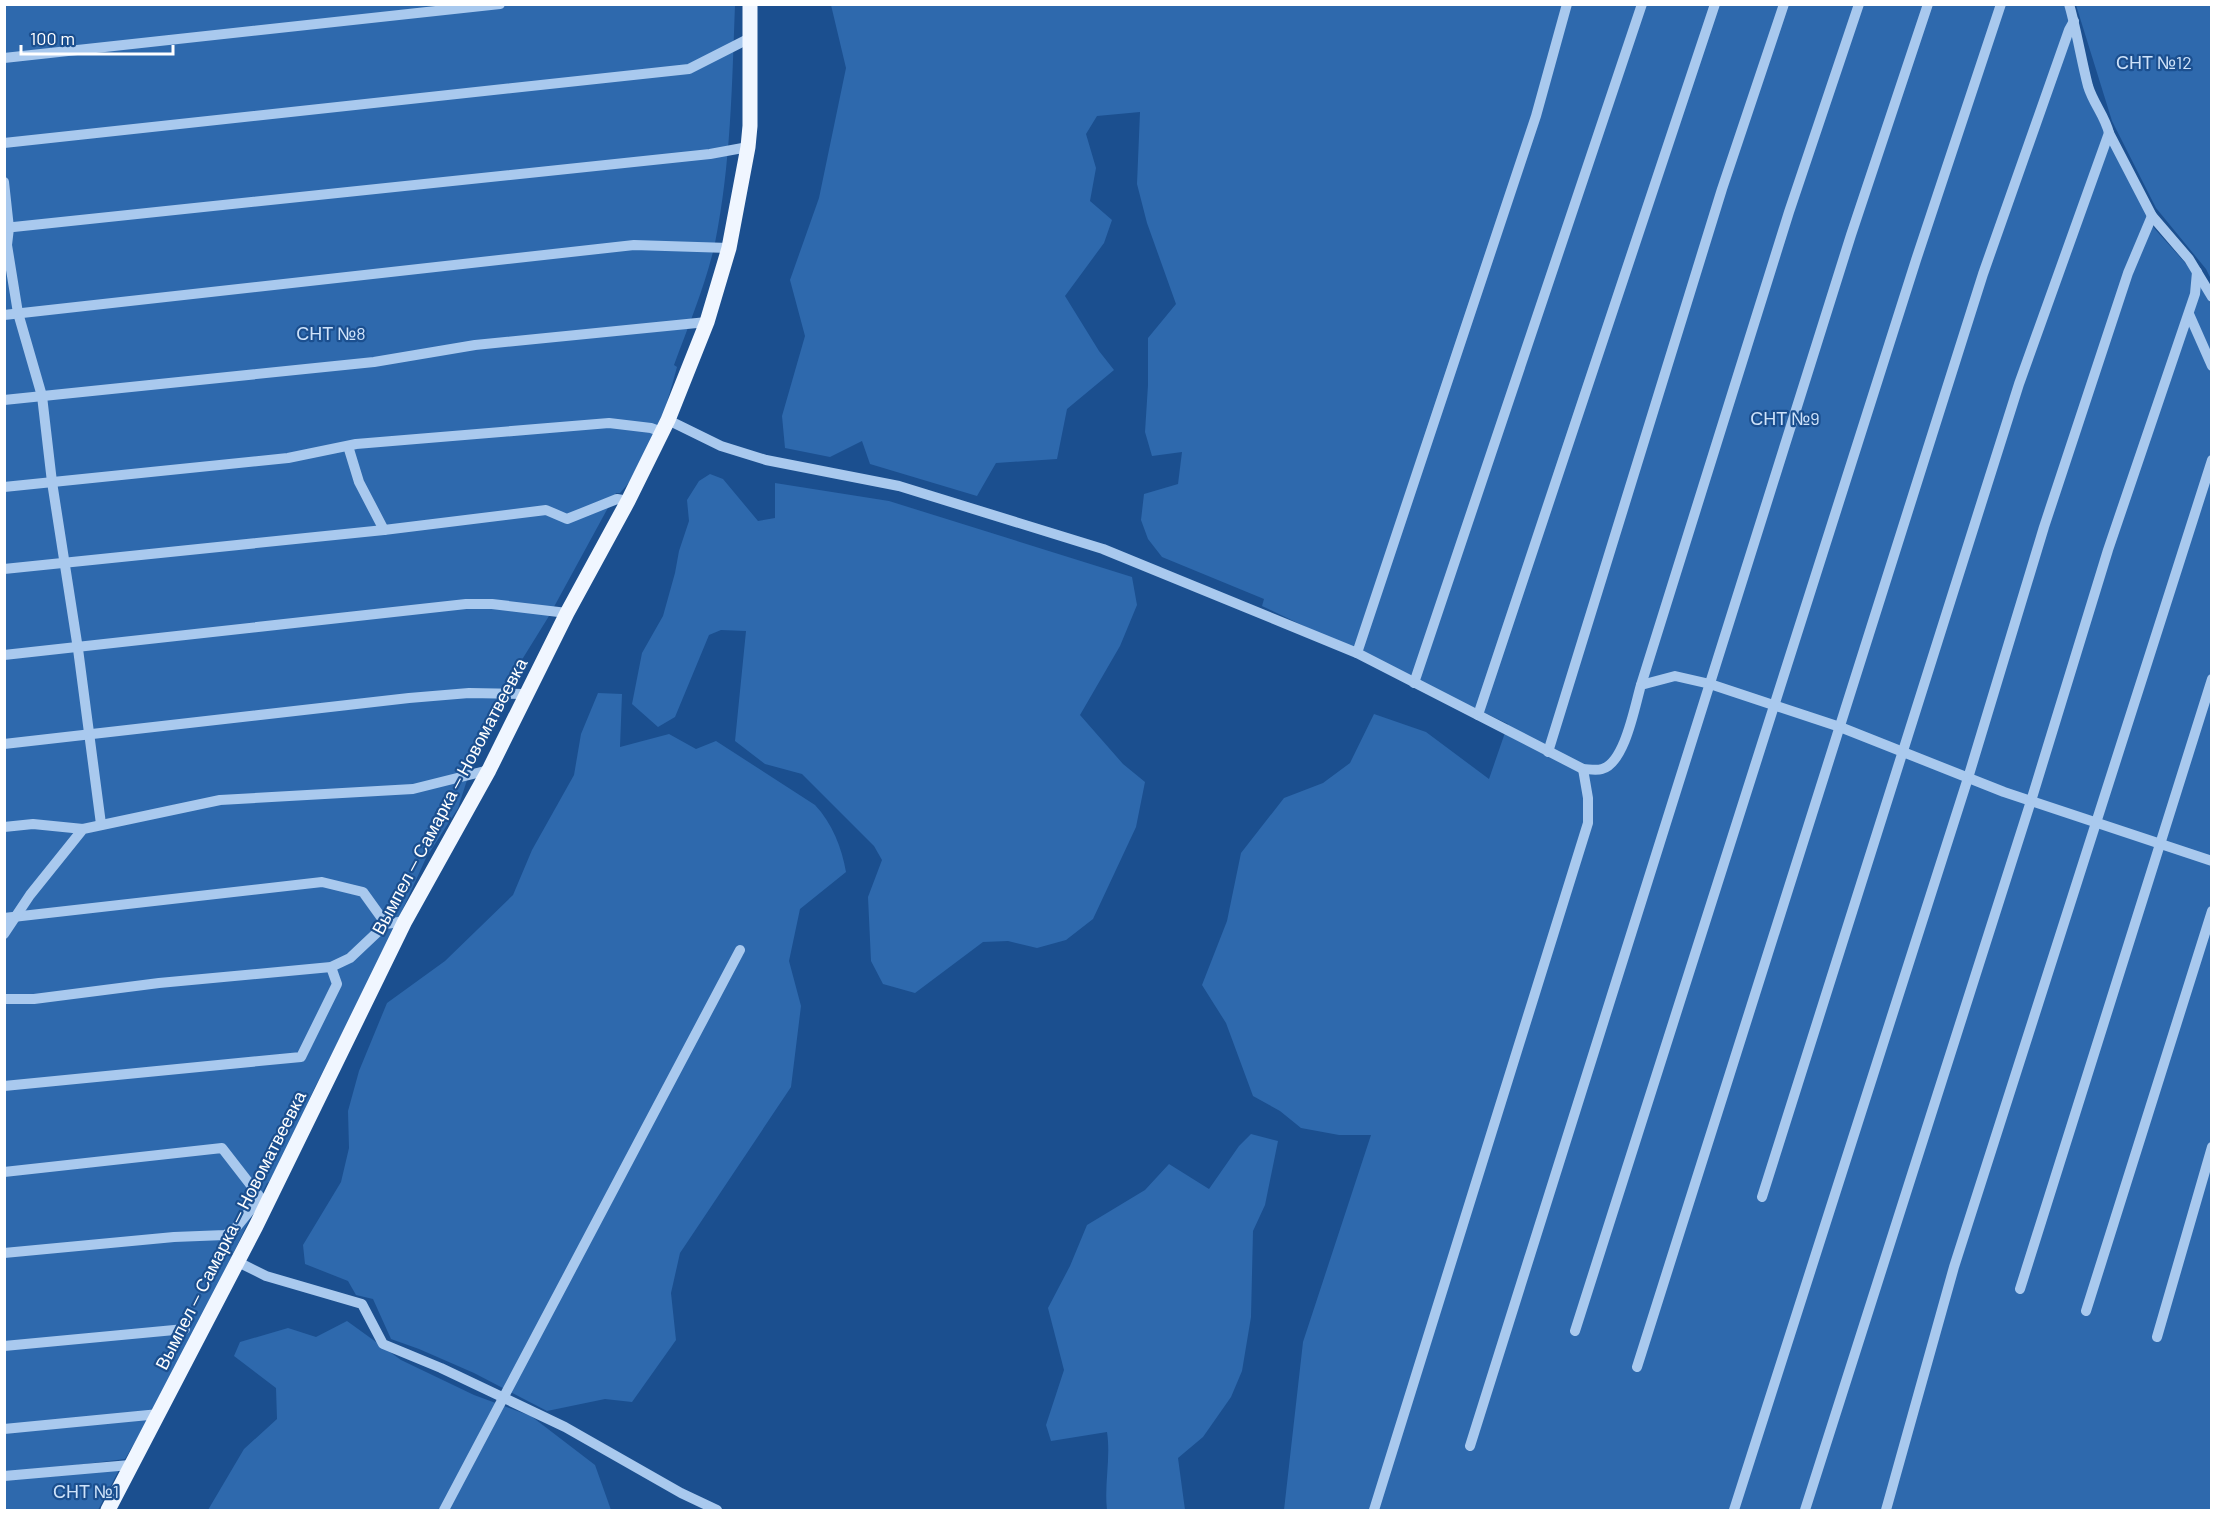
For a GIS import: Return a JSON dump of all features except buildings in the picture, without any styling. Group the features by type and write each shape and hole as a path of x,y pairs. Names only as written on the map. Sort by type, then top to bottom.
{"main road":[{"name":"Вымпел — Самарка — Новоматвеевка","path":"108,1510 238,1262 265,1202 405,921 489,770 567,613 628,501 665,426 707,322 729,248 750,126 750,4"}],"street":[{"path":"4,58 500,4"},
{"path":"1357,653 1536,116 1567,4"},
{"path":"1414,683 1642,4"},
{"path":"1478,715 1715,4"},
{"path":"1548,752 1722,189 1784,4"},
{"path":"4,487 288,458 348,446 609,423 651,428 665,426 766,460 899,486 1103,549 1357,653 1582,769 1602,769 1612,763 1621,751 1790,213 1859,4"},
{"path":"1470,1446 1851,235 1928,4"},
{"path":"1575,1331 1916,260 2001,4"},
{"path":"2069,4 2089,88 2094,102 2106,121 2109,133 2152,216 2188,259 2211,297"},
{"path":"1637,1367 1983,274 2074,21"},
{"path":"4,143 689,69 750,38"},
{"path":"1762,1197 2019,384 2109,133"},
{"path":"7,228 710,154 748,147"},
{"path":"4,182 7,245 18,313 42,396 52,482 78,649 101,824"},
{"path":"1734,1510 1968,778 2044,526 2128,273 2152,216"},
{"path":"4,315 634,245 729,248"},
{"path":"1805,1510 2031,801 2108,550 2189,314 2195,294 2197,272"},
{"path":"2189,314 2211,366"},
{"path":"4,400 374,362 476,345 707,322"},
{"path":"348,446 359,482 384,530"},
{"path":"1886,1510 1954,1267 2211,460"},
{"path":"4,569 384,530 546,510 567,519 617,500 628,501"},
{"path":"4,655 78,649 466,604 492,604 567,613"},
{"path":"1641,685 1675,676 1775,704 2031,801 2211,861"},
{"path":"2020,1289 2211,679"},
{"path":"4,744 409,698 470,693 526,694"},
{"path":"1374,1510 1588,823 1588,798 1582,769"},
{"path":"4,827 33,824 83,829 220,800 413,789 489,770"},
{"path":"4,934 10,917 83,829"},
{"path":"10,917 322,882 363,892 386,924"},
{"path":"2086,1311 2211,911"},
{"path":"4,999 34,999 159,983 331,967 350,958 386,924 405,921"},
{"path":"444,1510 740,950"},
{"path":"4,1086 301,1057 336,984 331,967"},
{"path":"2157,1337 2211,1147"},
{"path":"4,1172 222,1148 265,1202"},
{"path":"4,1253 174,1237 225,1235 234,1230 256,1203 265,1202"},
{"path":"238,1262 266,1276 362,1304 383,1344 441,1368 564,1427 717,1510"},
{"path":"4,1346 185,1329"},
{"path":"4,1429 159,1414"},
{"path":"4,1476 130,1465"}],"green space":[{"name":"СНТ №8","path":"4,5 735,5 728,154 715,243 702,288 674,365 677,367 668,400 649,450 631,480 620,493 616,493 549,616 502,692 478,746 458,808 426,858 376,968 315,1087 273,1180 267,1183 181,1357 125,1459 5,1474"},
{"name":"СНТ №9","path":"831,5 2065,5 2087,97 2154,228 2188,266 2211,304 2211,1510 1284,1510 1303,1342 1371,1135 1339,1135 1301,1128 1280,1111 1253,1096 1226,1023 1202,985 1227,921 1241,853 1284,798 1323,783 1350,763 1374,714 1426,732 1489,779 1508,724 1262,606 1264,599 1162,557 1148,539 1141,520 1144,494 1178,484 1182,452 1152,456 1145,432 1148,338 1176,304 1147,223 1137,184 1140,112 1097,116 1086,134 1096,168 1090,201 1112,220 1104,243 1065,296 1099,351 1114,370 1067,409 1057,459 996,463 977,496 870,464 862,441 830,457 785,448 782,416 805,336 790,280 819,198 846,68"},
{"name":"СНТ №12","path":"2076,5 2211,5 2211,279 2206,269 2156,208 2112,121"},
{"path":"710,474 723,479 758,521 775,518 775,483 889,501 1132,577 1137,605 1120,646 1080,715 1123,764 1145,782 1136,827 1093,919 1066,940 1037,948 1008,941 983,942 915,993 883,984 871,961 868,897 882,860 874,846 802,774 765,764 735,741 746,631 721,630 709,635 675,717 658,727 632,704 642,653 663,616 675,573 679,551 689,521 687,500 699,481"},
{"path":"598,693 622,694 620,747 669,734 696,749 716,741 815,805 835,836 846,872 800,909 789,961 801,1006 791,1087 680,1253 671,1293 676,1340 632,1402 605,1399 547,1411 474,1373 391,1339 373,1299 356,1295 348,1281 305,1264 303,1245 341,1182 349,1148 348,1111 359,1071 387,1003 445,961 513,895 532,850 574,775 581,734"},
{"path":"1251,1134 1278,1141 1265,1205 1253,1231 1251,1317 1242,1371 1231,1397 1203,1437 1178,1458 1185,1510 1107,1510 1107,1432 1051,1441 1046,1425 1064,1370 1048,1308 1070,1266 1087,1225 1145,1190 1169,1164 1209,1189 1239,1146"},
{"path":"347,1321 401,1360 474,1395 531,1416 595,1465 611,1510 208,1510 244,1449 277,1419 276,1388 234,1356 240,1342 288,1328 316,1337"},
{"name":"СНТ №1","path":"120,1468 98,1510 5,1510 4,1480"}]}
